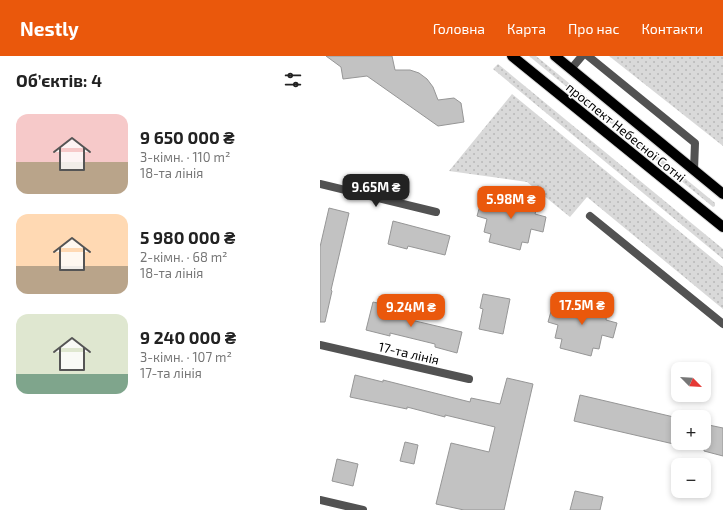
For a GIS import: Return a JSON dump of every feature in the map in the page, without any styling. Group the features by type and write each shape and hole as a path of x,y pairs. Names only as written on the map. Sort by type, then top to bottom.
{"main road":[{"name":"проспект Небесної Сотні","path":"512,56 721,222"},
{"name":"проспект Небесної Сотні","path":"556,56 723,194"}],"street":[{"path":"572,69 582,56"},
{"path":"588,56 695,143 694,170"},
{"path":"320,184 436,212"},
{"path":"590,216 723,324"},
{"name":"17-та лінія","path":"320,345 469,379"},
{"path":"320,500 362,510"}],"shaded area":[{"path":"529,56 536,56 715,203 715,206 713,207"},
{"path":"609,56 723,56 723,146"},
{"path":"498,64 723,249 723,259 493,69"},
{"path":"512,94 723,267 723,309 587,197 570,217 527,182 449,171"}],"building":[{"path":"326,56 392,56 395,70 410,70 419,73 427,79 433,87 438,100 454,98 461,103 464,122 438,126 367,76 343,79 341,67"},
{"path":"501,192 531,201 530,205 537,207 535,214 546,217 543,232 531,229 528,243 522,242 520,250 489,242 491,234 484,232 487,219 477,216 481,202 491,205 493,195 499,197"},
{"path":"329,208 349,213 325,322 320,322 320,247"},
{"path":"393,221 450,236 445,255 408,246 407,249 388,244"},
{"path":"483,294 510,299 503,334 479,329 483,309 480,308"},
{"path":"572,298 602,306 601,311 607,312 606,320 617,323 613,338 602,335 599,349 593,348 591,356 560,348 562,339 555,338 558,325 548,322 552,308 562,311 564,301 570,303"},
{"path":"373,302 396,307 394,316 462,332 457,353 435,347 435,344 390,333 390,336 366,330"},
{"path":"355,375 383,382 383,380 470,402 471,398 500,404 507,378 533,384 504,510 464,510 436,504 451,443 489,452 495,427 445,415 445,417 407,407 407,409 350,397"},
{"path":"580,395 671,416 671,443 574,421"},
{"path":"711,425 723,428 723,456 704,451 711,450"},
{"path":"405,442 418,445 414,464 400,461"},
{"path":"337,459 358,464 353,486 332,481"},
{"path":"575,491 603,497 600,510 570,510"}]}
